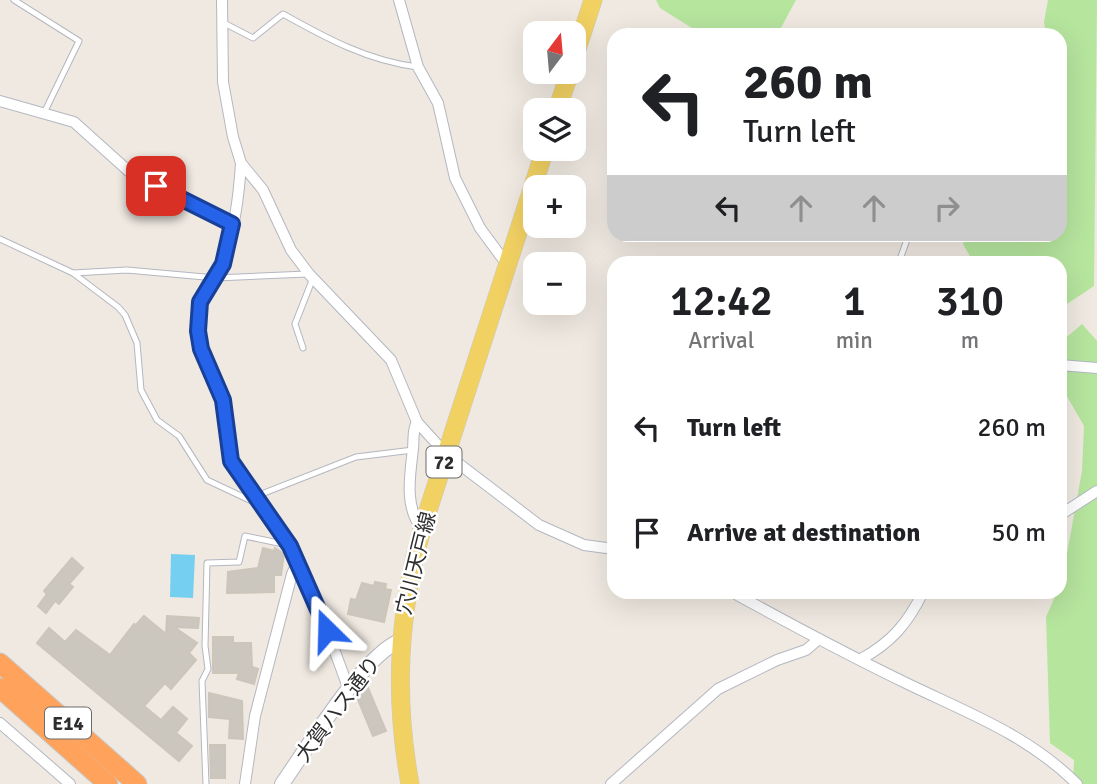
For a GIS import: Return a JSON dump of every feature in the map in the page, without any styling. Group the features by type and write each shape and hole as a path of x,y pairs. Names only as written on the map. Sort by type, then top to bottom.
{"highway":[{"name":"E14","path":"0,663 137,784"},
{"name":"E14","path":"0,688 108,784"}],"main road":[{"path":"586,21 593,0"},
{"name":"穴川天戸線","path":"410,784 402,727 400,642 405,604 422,529 541,161"}],"street":[{"path":"222,0 223,82 241,163 239,192 223,264 200,302 198,331 201,349 223,400 231,461 290,546 319,608 349,690"},
{"path":"399,0 418,67 438,103 455,178 480,228 508,266"},
{"path":"0,101 74,121 134,176 232,224"},
{"path":"241,163 263,190 281,232 311,276 391,360 417,422 446,454 538,525 584,545 607,548"},
{"path":"1067,366 1097,369"},
{"path":"417,422 409,467 410,500 416,522 422,529"},
{"path":"1067,511 1097,491"},
{"path":"244,784 255,716 297,563"},
{"path":"745,599 819,639 1020,738 1077,784"},
{"path":"861,659 884,647 895,636 908,620 919,599"},
{"path":"611,784 718,690 777,660 806,650 819,639"},
{"name":"大賀ハス通り","path":"282,784 349,690 382,651 400,642"},
{"path":"0,723 69,784"}],"lane":[{"path":"15,0 79,41 44,113"},
{"path":"222,22 253,38 282,14 358,52 394,64 418,67"},
{"path":"0,239 73,273 125,315 137,343 141,390 157,420 179,436 207,480 257,501 356,457 413,450"},
{"path":"73,273 127,270 216,278 311,276 295,324 303,348"},
{"path":"206,784 202,681 208,669 205,646 207,563 239,562 244,536 290,546"}],"green space":[{"path":"656,0 796,0 781,28 692,28 660,8"},
{"path":"1048,0 1097,0 1094,286 1067,304 1067,256 970,256 963,244 1067,242 1067,28 1045,28"},
{"path":"1082,324 1097,341 1097,784 1073,784 1074,760 1050,743 1046,617 1054,599 1067,599 1067,554 1082,471 1084,426 1067,396 1067,337"}],"water":[{"path":"171,554 195,555 193,598 170,597"}],"building":[{"path":"263,548 274,551 275,548 284,554 281,575 274,575 274,592 227,593 228,572 258,568"},
{"path":"72,558 83,568 69,584 73,587 59,604 55,601 46,613 38,606 47,594 44,591"},
{"path":"375,582 386,584 385,589 391,590 384,622 348,614 351,599 356,600 362,583 374,586"},
{"path":"144,616 166,634 167,616 199,618 198,628 174,627 197,643 189,653 196,660 171,689 165,683 144,706 161,720 173,707 187,719 176,733 192,746 179,761 37,643 49,628 65,642 76,630 110,655 134,624"},
{"path":"213,637 233,637 233,643 251,643 252,667 258,669 254,684 237,679 239,673 213,673"},
{"path":"368,688 386,731 373,736 356,695"},
{"path":"209,693 242,701 243,739 229,738 230,719 209,717"},
{"path":"210,745 225,745 225,778 211,778"}],"route":[{"path":"156,186 232,224 223,264 200,302 197,317 201,349 223,400 231,461 254,498 279,526 327,630"}]}
